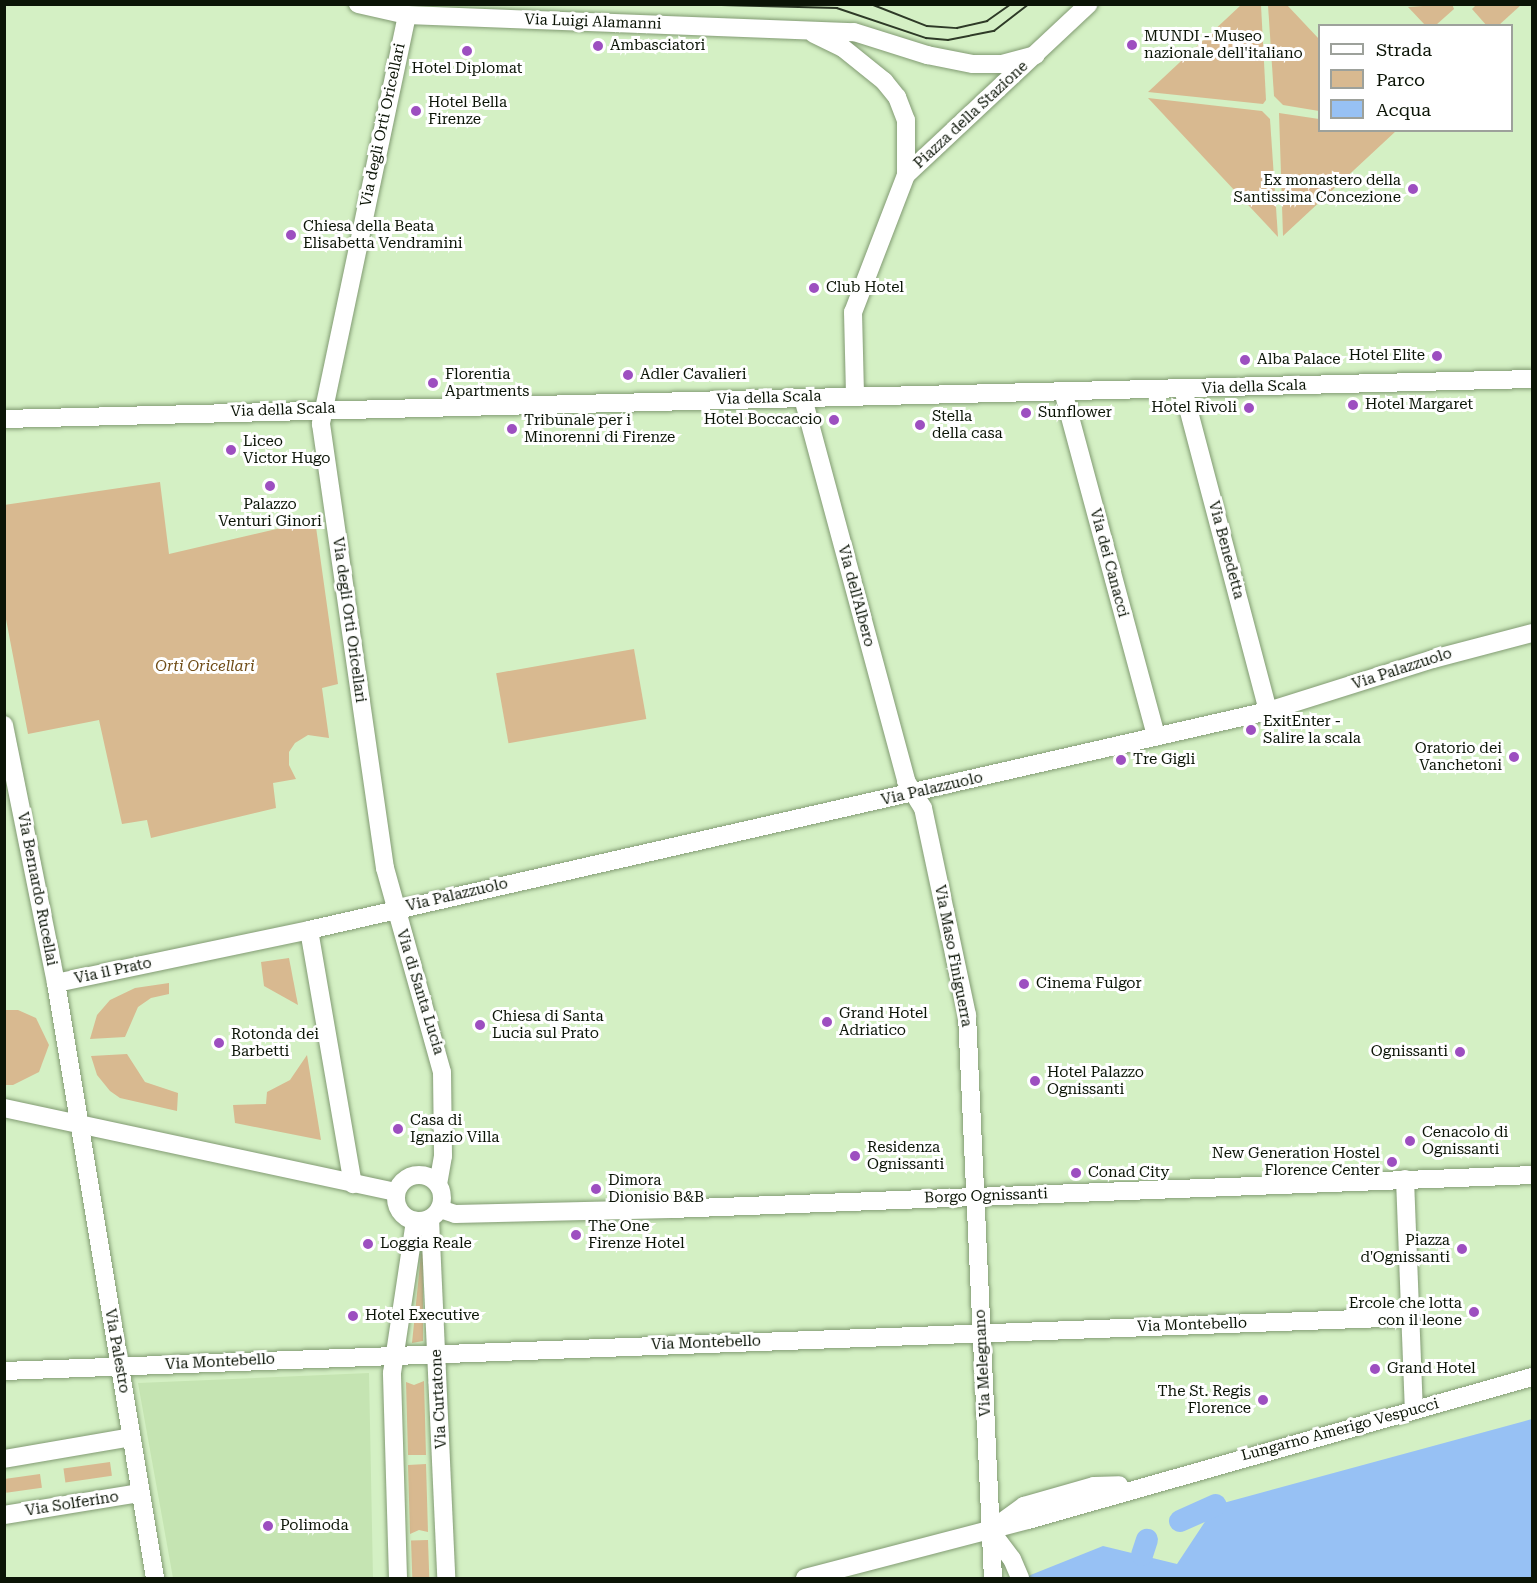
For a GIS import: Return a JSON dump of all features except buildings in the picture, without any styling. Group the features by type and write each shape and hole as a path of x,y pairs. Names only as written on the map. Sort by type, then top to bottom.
{"street":[{"name":"Via Luigi Alamanni","path":"358,4 404,10 778,30"},
{"name":"Piazza della Stazione","path":"903,180 1089,4"},
{"name":"Via degli Orti Oricellari","path":"393,909 321,431 404,10"},
{"name":"Piazza della Stazione","path":"778,30 854,32 927,56 973,63 1002,64 1036,55"},
{"name":"Piazza della Stazione","path":"804,31 843,48 897,97 906,120 903,180"},
{"path":"855,395 853,312 903,180"},
{"name":"Via della Scala","path":"4,419 324,408 1533,379"},
{"name":"Via Benedetta","path":"1183,389 1268,711"},
{"name":"Via dei Canacci","path":"1063,391 1156,736"},
{"name":"Via dell'Albero","path":"803,398 906,781 914,792"},
{"name":"Via Palazzuolo","path":"317,928 1268,711 1452,653 1533,633"},
{"name":"Via Bernardo Rucellai","path":"4,725 56,983"},
{"name":"Via Maso Finiguerra","path":"914,792 923,808 967,1015 975,1196"},
{"name":"Via di Santa Lucia","path":"393,909 438,1045 442,1072 443,1156 438,1184"},
{"path":"317,928 353,1184"},
{"name":"Via il Prato","path":"76,1124 56,983 317,928"},
{"path":"4,1108 396,1192"},
{"name":"Via Palestro","path":"76,1124 120,1367 154,1578"},
{"path":"398,1578 392,1452 395,1354 428,1216 442,1196 438,1184 427,1176 414,1175 402,1181 396,1192 401,1214 428,1216"},
{"name":"Borgo Ognissanti","path":"428,1216 1533,1175"},
{"path":"1405,1179 1408,1317 1414,1409"},
{"name":"Via Melegnano","path":"975,1196 992,1576"},
{"name":"Via Curtatone","path":"428,1216 437,1354 446,1578"},
{"name":"Via Montebello","path":"4,1371 395,1354 1408,1317"},
{"name":"Lungarno Amerigo Vespucci","path":"805,1578 990,1530 1024,1506 1094,1486 1148,1484 1533,1377"},
{"path":"4,1459 131,1437"},
{"name":"Via Solferino","path":"4,1515 140,1493"},
{"path":"990,1530 1019,1573"}],"shaded area":[{"name":"Polimoda","path":"369,1373 373,1578 173,1578 138,1383"}],"green space":[{"path":"1452,4 1454,9 1437,24 1424,24 1408,7"},
{"path":"1521,4 1500,24 1485,24 1472,9 1476,5"},
{"path":"1241,5 1261,5 1266,100 1263,104 1148,92"},
{"path":"1268,5 1287,5 1318,38 1318,111 1283,105 1274,96"},
{"path":"1148,98 1262,111 1270,119 1278,237"},
{"path":"1279,113 1318,119 1318,132 1395,132 1283,236"},
{"name":"Orti Oricellari","path":"160,482 169,554 315,520 338,684 322,688 329,738 308,735 295,743 289,752 289,765 296,779 273,783 276,808 151,838 147,820 122,824 99,720 28,734 5,614 4,505"},
{"path":"634,649 646,719 508,743 496,673"},
{"path":"289,958 298,1005 264,986 261,962"},
{"path":"169,983 169,994 151,998 138,1007 125,1037 90,1039 97,1015 110,1000 135,988"},
{"path":"4,1010 18,1010 36,1018 49,1045 39,1072 13,1085 5,1085"},
{"path":"127,1054 145,1082 178,1093 177,1111 120,1098 110,1091 97,1075 91,1056"},
{"path":"307,1055 321,1140 235,1123 233,1105 266,1104 267,1092 290,1080"},
{"path":"423,1252 423,1341 412,1343 421,1254"},
{"path":"424,1381 426,1455 408,1455 406,1382 414,1385"},
{"path":"110,1462 112,1476 65,1482 63,1469"},
{"path":"426,1464 428,1532 419,1530 410,1534 408,1465"},
{"path":"40,1474 42,1488 6,1493 4,1479"},
{"path":"428,1540 429,1578 412,1578 411,1541"}],"water":[{"path":"1532,1419 1532,1578 1023,1578 1103,1546 1177,1564 1216,1505"}],"waterway":[{"path":"1180,1521 1216,1505"},
{"path":"1142,1555 1147,1540"}],"tram line":[{"path":"683,4 837,8 926,38 948,40 994,31 1029,4"},
{"path":"871,4 927,26 957,28 987,21 1011,4"}],"place":[{"name":"MUNDI - Museo nazionale dell'italiano","path":"1132,45"},
{"name":"Ambasciatori","path":"598,46"},
{"name":"Hotel Diplomat","path":"467,51"},
{"name":"Hotel Bella Firenze","path":"416,111"},
{"name":"Ex monastero della Santissima Concezione","path":"1413,189"},
{"name":"Chiesa della Beata Elisabetta Vendramini","path":"291,235"},
{"name":"Club Hotel","path":"814,288"},
{"name":"Hotel Elite","path":"1437,356"},
{"name":"Alba Palace","path":"1245,360"},
{"name":"Adler Cavalieri","path":"628,375"},
{"name":"Florentia Apartments","path":"433,383"},
{"name":"Hotel Margaret","path":"1353,405"},
{"name":"Hotel Rivoli","path":"1249,408"},
{"name":"Sunflower","path":"1026,413"},
{"name":"Hotel Boccaccio","path":"834,420"},
{"name":"Stella della casa","path":"920,425"},
{"name":"Tribunale per i Minorenni di Firenze","path":"512,429"},
{"name":"Liceo Victor Hugo","path":"231,450"},
{"name":"Palazzo Venturi Ginori","path":"270,486"},
{"name":"ExitEnter - Salire la scala","path":"1251,730"},
{"name":"Oratorio dei Vanchetoni","path":"1514,757"},
{"name":"Tre Gigli","path":"1121,760"},
{"name":"Cinema Fulgor","path":"1024,984"},
{"name":"Grand Hotel Adriatico","path":"827,1022"},
{"name":"Chiesa di Santa Lucia sul Prato","path":"480,1025"},
{"name":"Rotonda dei Barbetti","path":"219,1043"},
{"name":"Ognissanti","path":"1460,1052"},
{"name":"Hotel Palazzo Ognissanti","path":"1035,1081"},
{"name":"Casa di Ignazio Villa","path":"398,1129"},
{"name":"Cenacolo di Ognissanti","path":"1410,1141"},
{"name":"Residenza Ognissanti","path":"855,1156"},
{"name":"New Generation Hostel Florence Center","path":"1392,1162"},
{"name":"Conad City","path":"1076,1173"},
{"name":"Dimora Dionisio B&B","path":"596,1189"},
{"name":"The One Firenze Hotel","path":"576,1235"},
{"name":"Loggia Reale","path":"368,1244"},
{"name":"Piazza d'Ognissanti","path":"1462,1249"},
{"name":"Ercole che lotta con il leone","path":"1474,1312"},
{"name":"Hotel Executive","path":"353,1316"},
{"name":"Grand Hotel","path":"1375,1369"},
{"name":"The St. Regis Florence","path":"1263,1400"},
{"name":"Polimoda","path":"268,1526"}]}
